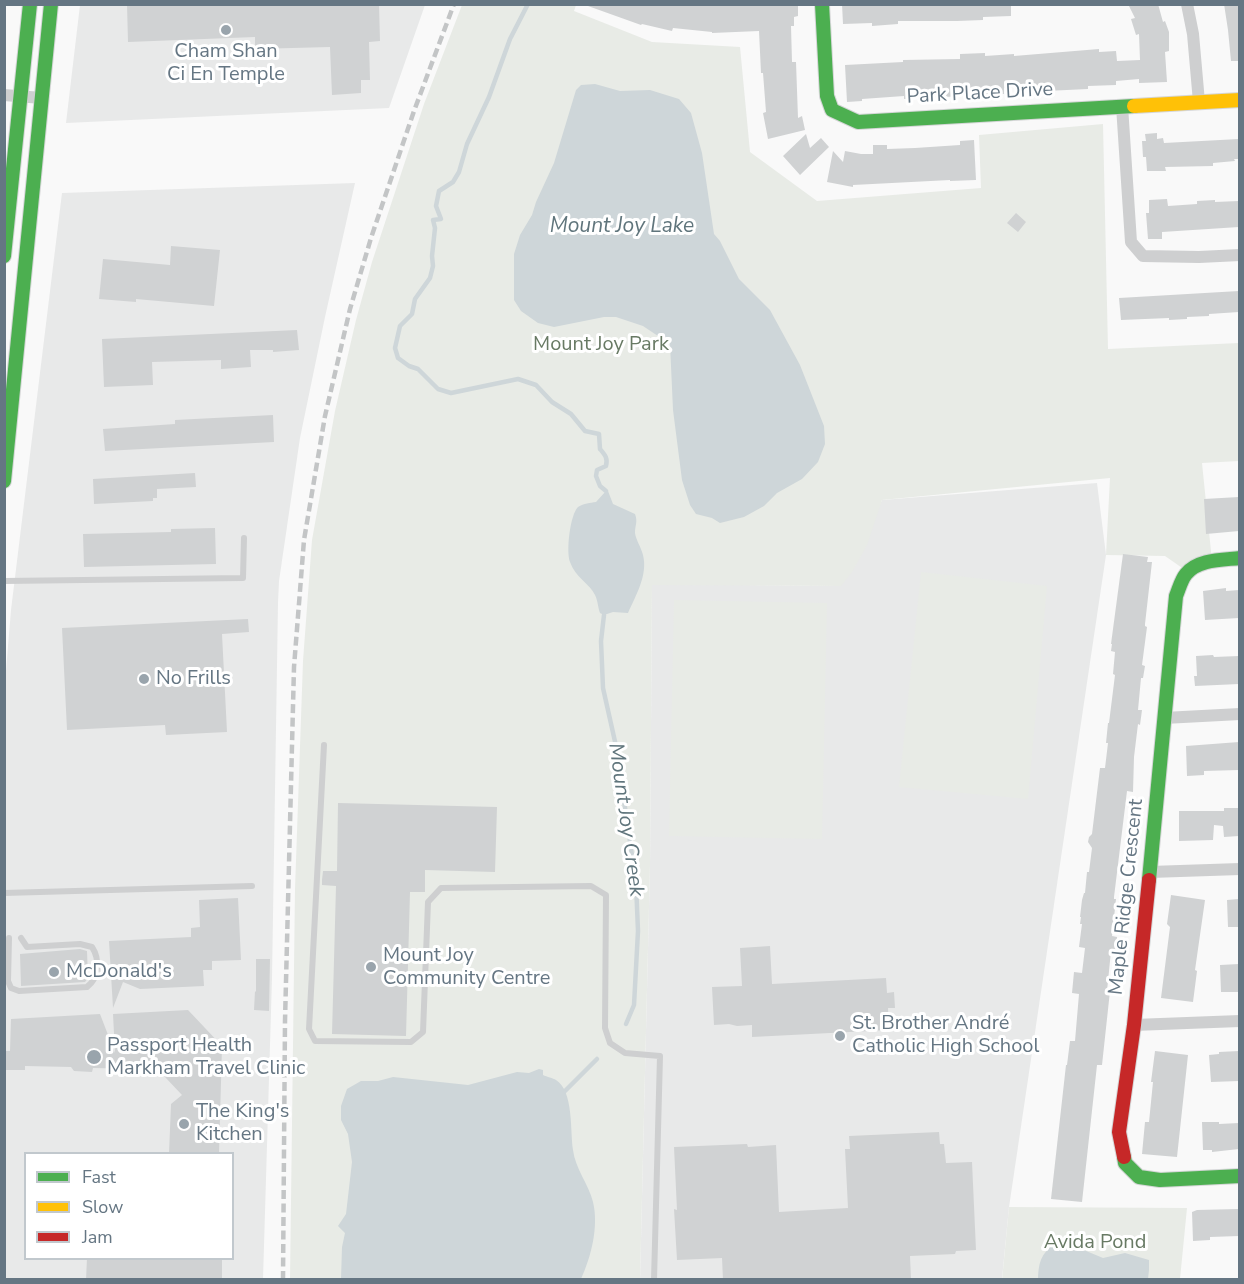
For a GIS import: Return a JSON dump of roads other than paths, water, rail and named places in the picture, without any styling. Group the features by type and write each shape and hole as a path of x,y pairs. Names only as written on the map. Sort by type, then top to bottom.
{"street":[{"path":"4,256 30,4"},
{"path":"4,482 51,4"},
{"name":"Park Place Drive","path":"822,4 827,96 832,110 858,122 1239,100"},
{"path":"1187,4 1193,34 1199,102"},
{"path":"4,95 42,98"},
{"path":"1122,106 1131,242 1143,256 1239,255"},
{"name":"Maple Ridge Crescent","path":"1239,558 1198,565 1182,580 1176,596 1134,1025 1119,1132 1125,1163 1139,1177 1160,1180 1239,1176"},
{"path":"1164,718 1239,714"},
{"path":"1150,872 1239,869"},
{"path":"1134,1025 1239,1021"}],"lane":[{"path":"4,581 243,578 244,538"},
{"path":"324,745 309,1029 315,1041 411,1042 423,1032 428,902 441,888 591,886 606,895 605,1028 610,1043 625,1053 660,1056 654,1280"},
{"path":"4,893 252,886"},
{"path":"9,938 8,981 11,988 19,991 87,987 93,982 97,974 96,954 92,947 80,944 27,947 21,938"}],"water":[{"name":"Mount Joy Lake","path":"595,84 620,91 650,90 679,99 691,113 702,153 714,234 720,241 739,279 770,310 800,365 824,426 825,444 818,462 802,479 777,493 764,506 744,517 720,523 712,518 696,514 690,505 682,480 673,410 670,344 643,326 616,317 604,317 554,327 538,323 521,311 514,300 514,254 520,235 532,215 554,163 576,90 581,85"},
{"path":"606,491 613,504 635,514 635,533 642,552 644,570 628,613 613,612 604,615 600,613 593,591 572,567 568,550 575,511 582,505 596,502"},
{"path":"539,1069 543,1070 543,1075 562,1085 566,1093 574,1157 595,1212 593,1242 581,1279 341,1279 345,1233 338,1226 346,1214 352,1162 348,1134 341,1120 341,1106 347,1089 361,1081 378,1081 393,1077 468,1085 517,1072 529,1073"},
{"name":"Avida Pond","path":"1054,1243 1067,1243 1103,1258 1125,1253 1149,1260 1148,1279 1038,1279 1042,1259"}],"waterway":[{"name":"Mount Joy Creek","path":"528,4 510,39 489,97 467,144 459,172 453,182 439,191 436,206 441,219 433,220 435,228 430,278 415,299 412,314 400,326 395,348 398,358 418,369 438,389 451,393 518,379 536,385 552,402 571,414 585,431 599,434 600,449 607,463 606,466 597,470 596,476 600,486 606,491"},
{"name":"Mount Joy Creek","path":"604,615 601,641 603,688 616,746 636,883 638,931 634,1005 626,1024"},
{"name":"Mount Joy Creek","path":"565,1091 597,1059"}],"railway":[{"path":"283,1280 285,1021 294,667 304,540 325,416 350,309 371,238 414,111 454,4"}],"place":[{"name":"Cham Shan Ci En Temple","path":"226,30"},
{"name":"No Frills","path":"144,679"},
{"name":"Mount Joy Community Centre","path":"371,967"},
{"name":"McDonald's","path":"54,972"},
{"name":"St. Brother André Catholic High School","path":"840,1036"},
{"name":"Passport Health Markham Travel Clinic","path":"94,1057"},
{"name":"The King's Kitchen","path":"184,1124"}],"park label":[{"name":"Mount Joy Park","path":"601,345"}]}
